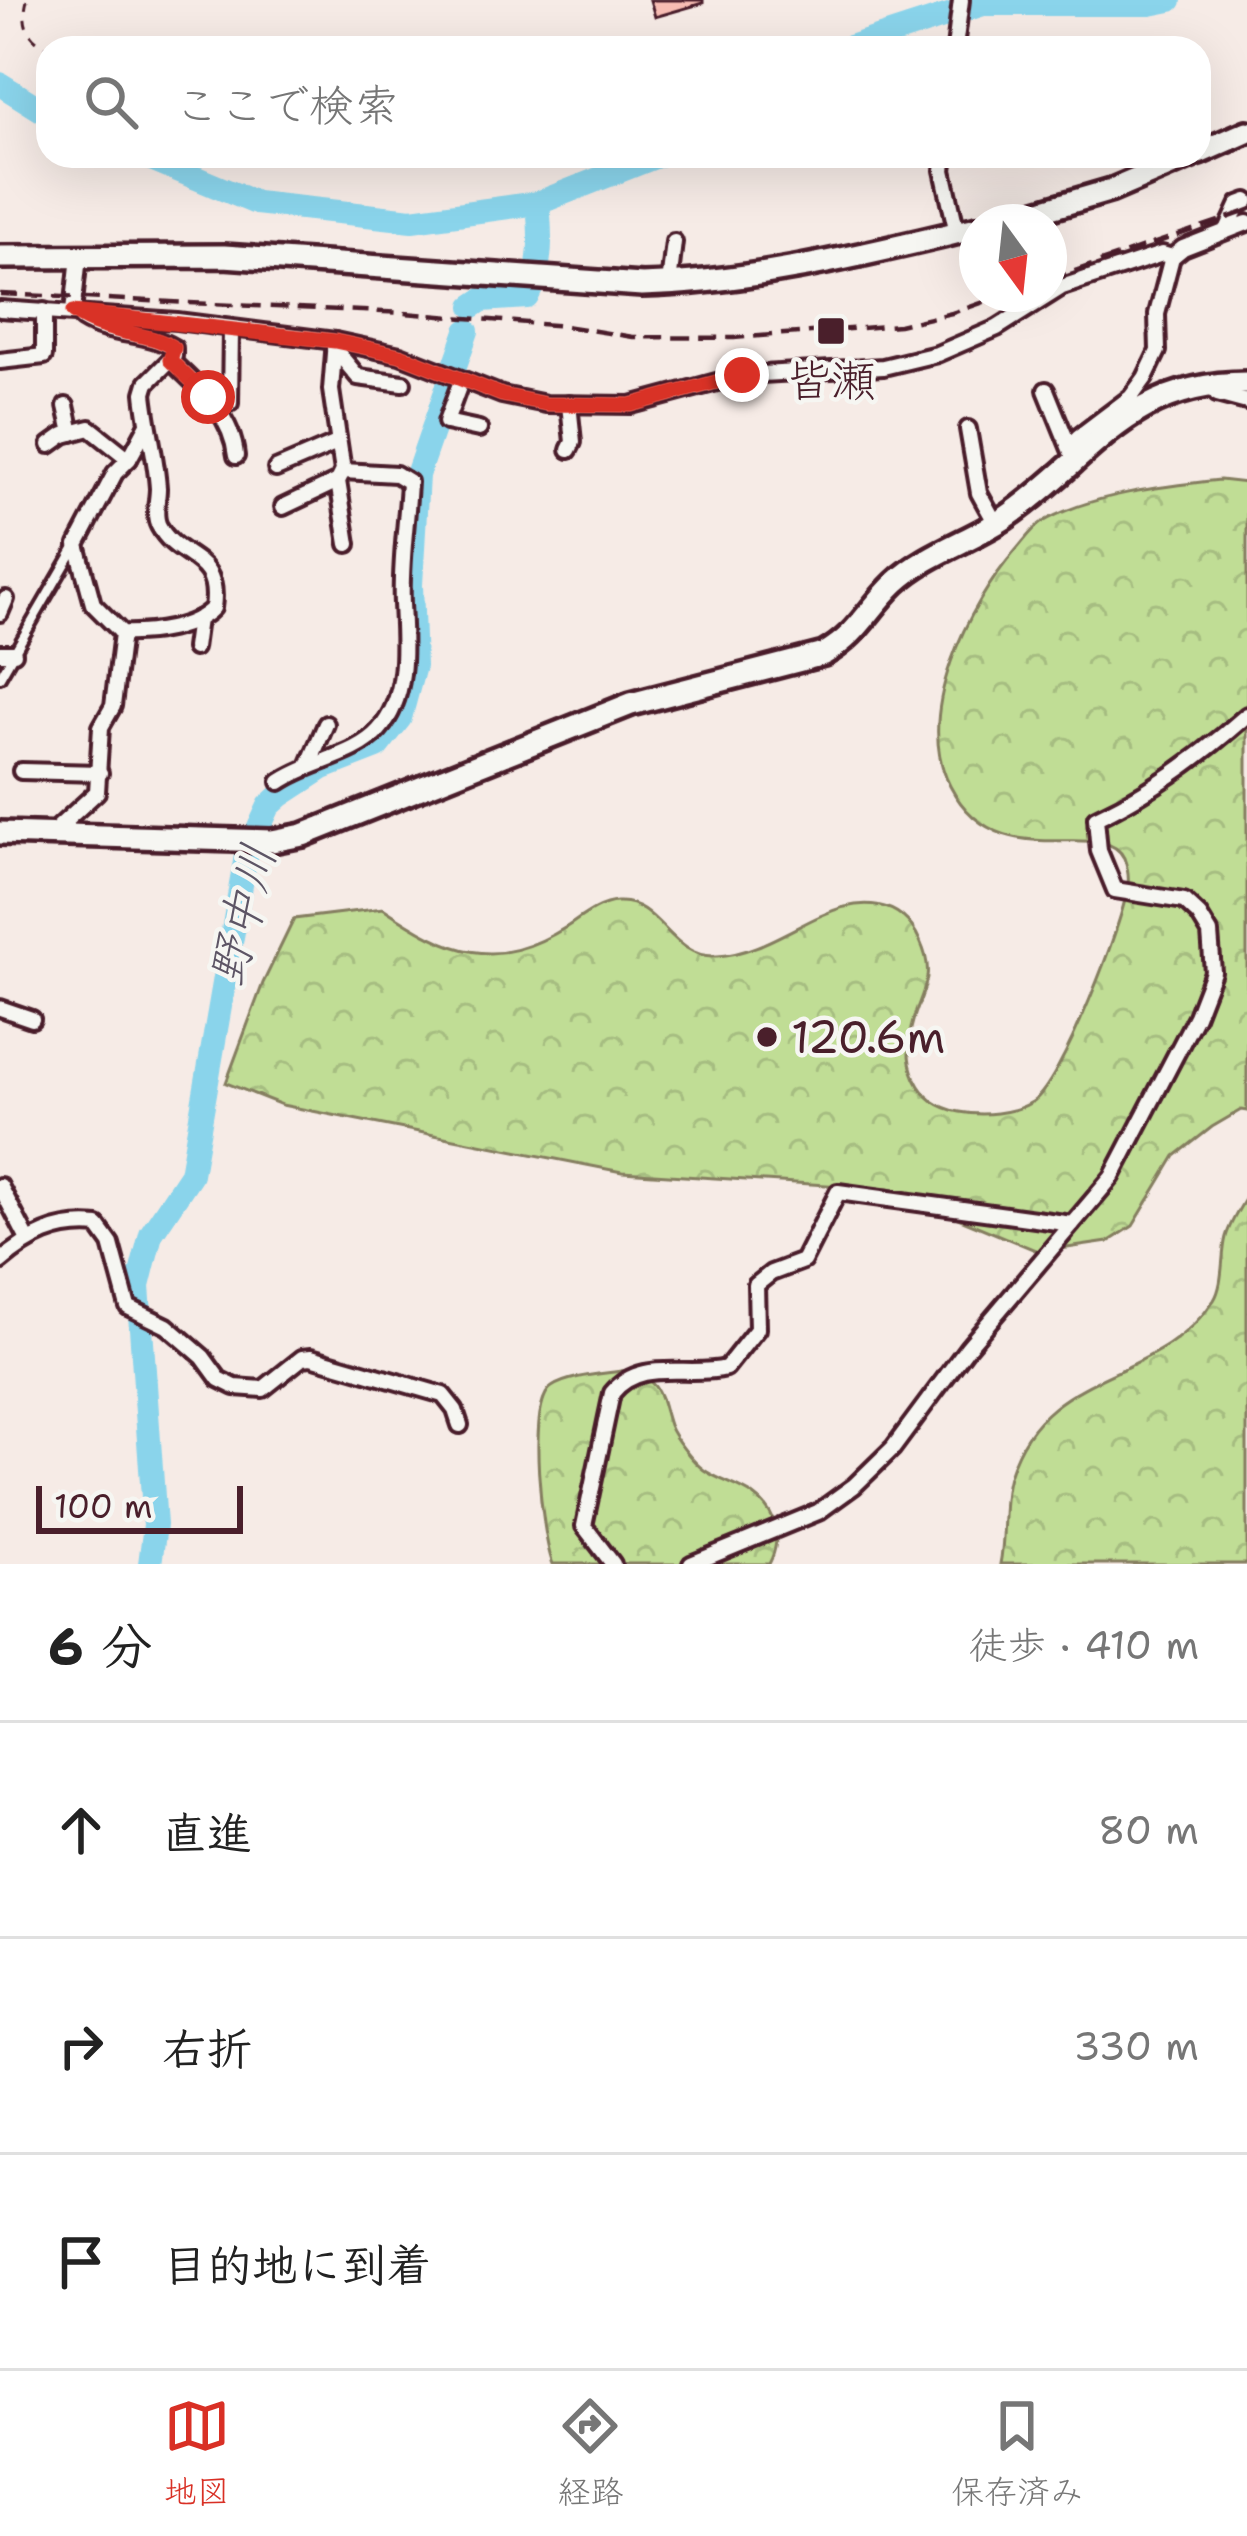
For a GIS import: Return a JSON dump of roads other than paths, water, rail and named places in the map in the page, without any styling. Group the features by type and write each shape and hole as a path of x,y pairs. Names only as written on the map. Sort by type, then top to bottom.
{"street":[{"path":"957,36 961,0"},
{"path":"1211,148 1247,132"},
{"path":"944,168 959,209"},
{"path":"1064,204 1163,168"},
{"path":"1227,230 1239,204 1247,201"},
{"path":"0,309 177,321 400,355 502,395 569,404 631,405 742,375 884,368 937,354 998,328 1062,287 1162,254 1172,256 1247,223"},
{"path":"0,257 224,256 669,284 761,275 959,232"},
{"path":"669,284 674,242"},
{"path":"73,312 79,256"},
{"path":"1079,454 1078,436 1131,397 1158,351 1157,314 1172,256"},
{"path":"0,361 44,356 44,311"},
{"path":"73,312 117,334 166,342 174,348 170,360 147,383 147,426 158,488 156,520 161,531 208,569 214,582 213,608 198,619 149,634 122,633 93,604 77,545 115,473 129,459 147,426"},
{"path":"230,330 230,403"},
{"path":"334,345 358,377 403,383"},
{"path":"334,345 331,389 348,544"},
{"path":"170,360 224,419 236,456"},
{"path":"461,381 446,422 479,430"},
{"path":"1214,382 1217,394 1247,402"},
{"path":"0,832 272,841 337,825 631,704 824,654 851,638 897,581 996,524 1115,423 1170,394 1214,382 1247,383"},
{"path":"1046,390 1079,454"},
{"path":"569,404 573,442 569,450"},
{"path":"66,406 72,433"},
{"path":"50,445 89,428 129,459"},
{"path":"968,429 979,493 996,524"},
{"path":"276,470 337,443"},
{"path":"280,782 378,732 392,710 401,677 409,482 396,474 341,476 292,508"},
{"path":"194,648 198,619"},
{"path":"50,835 97,792 101,727 113,706 122,633"},
{"path":"691,1564 818,1512 854,1486 893,1448 968,1347 1112,1178 1196,1016 1213,972 1210,933 1184,901 1115,890 1099,851 1096,818 1207,751 1247,715"},
{"path":"308,766 316,737 326,724"},
{"path":"21,771 49,778 100,772"},
{"path":"0,1008 32,1019"},
{"path":"0,1186 27,1238"},
{"path":"613,1564 584,1526 612,1394 621,1382 653,1370 726,1368 757,1329 757,1285 771,1273 803,1261 838,1192 1072,1224"},
{"path":"0,1262 27,1238 75,1224 98,1226 111,1244 128,1307 166,1326 203,1357 218,1379 236,1387 263,1389 302,1358 311,1357 443,1395 460,1425"}],"lane":[{"path":"0,677 7,652 77,545"}],"waterway":[{"path":"884,36 983,4 1170,0"},
{"path":"0,84 36,106"},
{"path":"173,168 256,203 412,220 538,203 627,168"},
{"name":"野中川","path":"473,306 482,300 527,297 538,263 538,203"},
{"name":"野中川","path":"150,1564 155,1525 138,1286 151,1234 191,1174 246,856 269,806 280,796 323,768 377,747 400,718 414,666 411,585 417,475 467,331"}],"railway":[{"path":"1067,274 1247,211"},
{"path":"0,294 404,313 565,326 633,337 734,338 899,325 959,311"}],"place":[{"name":"皆瀬","path":"831,331"},
{"name":"120.6m","path":"767,1037"}]}
